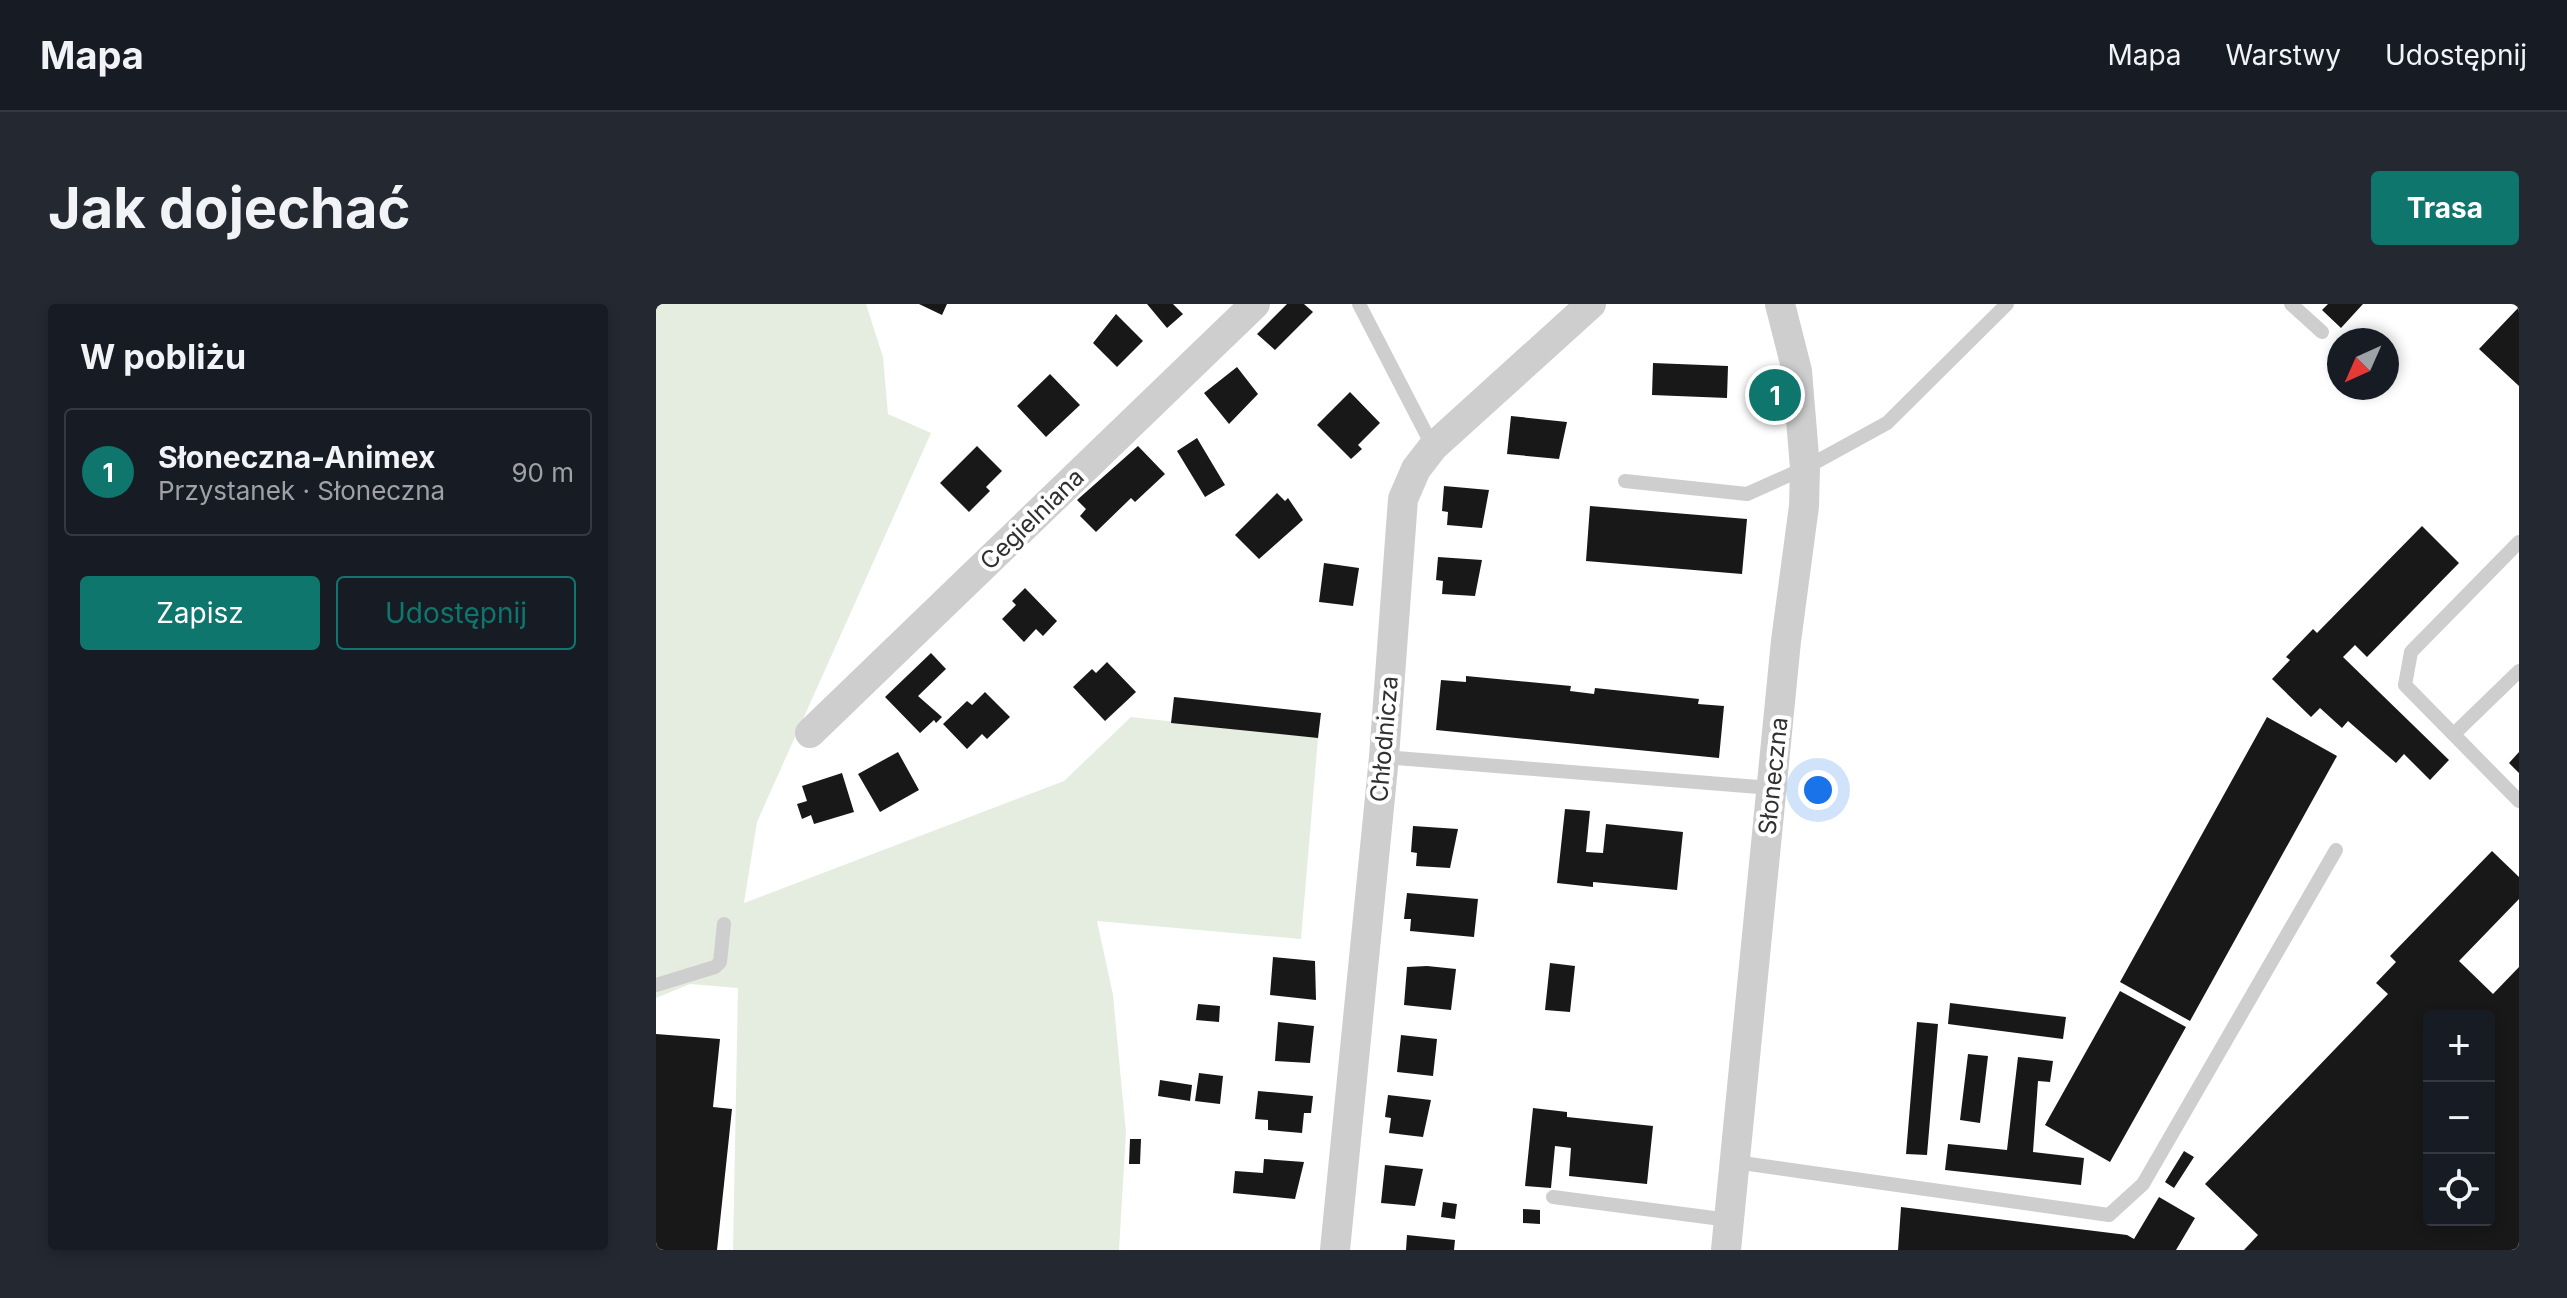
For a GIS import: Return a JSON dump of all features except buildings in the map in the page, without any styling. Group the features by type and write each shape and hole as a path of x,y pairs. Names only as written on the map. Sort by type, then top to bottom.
{"street":[{"name":"Cegielniana","path":"810,733 1255,304"},
{"name":"Chłodnicza","path":"1335,1250 1384,757 1403,499 1416,469 1433,447 1591,304"},
{"name":"Słoneczna","path":"1728,1235 1771,788 1804,506 1805,468 1797,371 1780,304"}],"lane":[{"path":"1359,304 1433,447"},
{"path":"1625,481 1747,494 1805,468 1887,423 2007,304"},
{"path":"2291,304 2322,332"},
{"path":"2519,542 2411,652 2405,685 2519,801"},
{"path":"2454,734 2519,671"},
{"path":"1384,757 1771,788"},
{"path":"1735,1162 2109,1215 2143,1184 2336,850"},
{"path":"656,985 715,967 720,962 724,924"},
{"path":"1553,1197 1728,1235"}],"shaded area":[{"path":"656,304 866,304 883,357 888,414 931,433 757,822 744,903 1064,781 1131,717 1318,738 1301,939 1097,921 1113,995 1126,1133 1119,1250 733,1250 738,988 690,984 656,998"}],"place":[{"name":"Słoneczna-Animex","path":"1775,395"}]}
